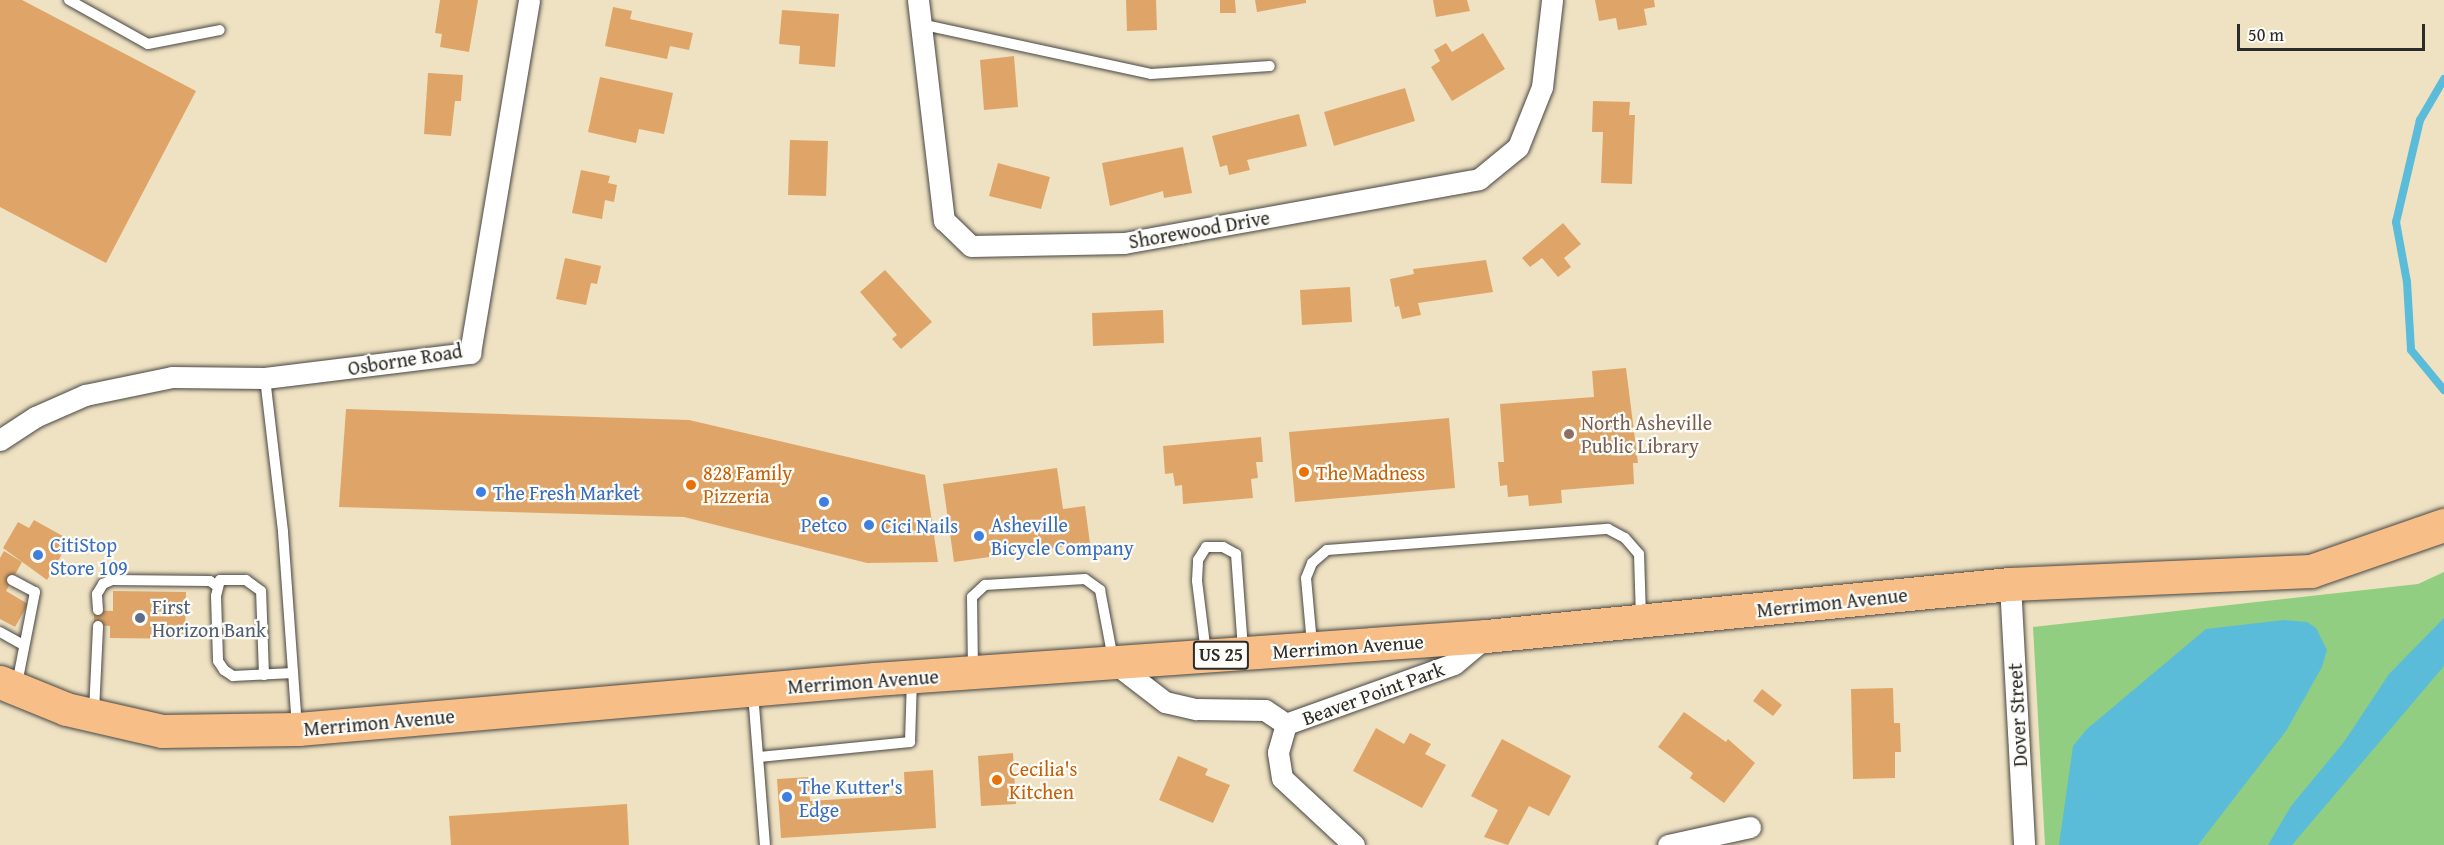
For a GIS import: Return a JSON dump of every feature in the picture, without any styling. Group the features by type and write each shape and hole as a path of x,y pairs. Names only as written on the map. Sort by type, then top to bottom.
{"main road":[{"name":"Merrimon Avenue","path":"8,686 94,717 162,731 298,729 912,676 1486,636 2010,584 2311,571 2443,526"}],"street":[{"name":"Osborne Road","path":"0,440 35,417 84,395 172,377 265,378 470,353 529,0"},
{"name":"Shorewood Drive","path":"918,0 944,220 971,246 1124,243 1479,179 1518,147 1542,87 1552,0"},
{"name":"Dover Street","path":"2010,584 2024,845"},
{"name":"Beaver Point Park","path":"1286,724 1454,664 1486,636"},
{"name":"Beaver Point Park","path":"1113,662 1165,702 1196,709 1265,710 1286,724"},
{"name":"Beaver Point Park","path":"1286,724 1278,752 1282,778 1354,845"},
{"path":"1668,845 1750,827"}],"lane":[{"path":"69,0 148,44 220,30"},
{"path":"920,24 1151,74 1270,66"},
{"path":"265,378 283,532 298,729"},
{"path":"1313,648 1306,578 1312,563 1327,550 1608,529 1625,538 1638,554 1641,621"},
{"path":"1206,656 1197,581 1198,560 1206,548 1223,547 1236,554 1244,653"},
{"path":"974,672 972,597 985,585 1085,579 1100,590 1113,662"},
{"path":"8,686 23,645 28,612 35,592 12,580"},
{"path":"98,610 97,594 103,584 112,580 210,581 218,586"},
{"path":"264,675 261,591 246,580 220,580 218,586 218,661 233,676 264,675 293,673"},
{"path":"94,717 98,626"},
{"path":"0,632 23,645"},
{"path":"759,757 910,742 912,676"},
{"path":"753,689 765,845"}],"green space":[{"path":"2444,572 2444,845 2045,845 2033,627 2418,584"}],"water":[{"path":"2444,618 2444,666 2292,845 2268,845 2291,806 2344,742 2389,674"},
{"path":"2284,620 2307,622 2316,628 2327,650 2322,667 2286,731 2198,845 2059,845 2073,746 2087,729 2206,629"}],"building":[{"path":"0,0 22,0 196,91 106,263 0,207"},
{"path":"440,0 478,0 469,52 440,47 442,34 435,33"},
{"path":"1126,0 1156,0 1157,30 1127,31"},
{"path":"1220,0 1235,0 1236,13 1220,13"},
{"path":"1255,0 1306,0 1306,3 1257,12"},
{"path":"1433,0 1467,0 1470,11 1436,17"},
{"path":"1595,0 1654,0 1655,7 1644,9 1647,25 1618,30 1616,18 1599,21"},
{"path":"613,7 632,11 630,19 693,33 689,50 670,46 667,59 605,46"},
{"path":"782,10 839,14 835,67 799,64 800,46 779,44"},
{"path":"1483,33 1505,69 1452,101 1431,67 1440,61 1434,50 1446,43 1452,52"},
{"path":"1014,56 1018,107 984,110 980,60"},
{"path":"428,73 463,75 461,101 455,101 451,136 424,134"},
{"path":"600,77 673,93 664,134 639,129 636,143 588,132"},
{"path":"1405,88 1415,121 1334,146 1324,112"},
{"path":"1593,101 1630,102 1629,115 1635,115 1632,184 1601,183 1603,132 1592,132"},
{"path":"1299,114 1307,146 1247,160 1250,170 1229,175 1227,165 1220,167 1212,136"},
{"path":"790,140 828,141 826,196 788,195"},
{"path":"1183,147 1192,193 1164,198 1163,191 1110,206 1102,163"},
{"path":"998,163 1050,177 1041,209 989,196"},
{"path":"581,170 610,176 608,183 617,185 614,202 605,200 602,219 572,213"},
{"path":"1563,223 1581,244 1564,258 1571,267 1558,277 1542,258 1530,267 1522,258"},
{"path":"565,258 601,266 597,284 591,283 586,305 556,299"},
{"path":"1486,260 1493,292 1418,303 1421,315 1402,319 1399,306 1395,307 1390,279 1414,274 1413,269"},
{"path":"885,270 932,322 901,349 892,339 897,335 860,292"},
{"path":"1350,287 1352,322 1302,325 1300,290"},
{"path":"1163,310 1164,343 1093,346 1092,313"},
{"name":"North Asheville Public Library","path":"1626,368 1638,463 1633,463 1634,484 1561,490 1562,503 1529,506 1528,495 1508,497 1507,485 1500,486 1498,462 1504,462 1500,404 1594,397 1592,371"},
{"path":"346,409 689,420 925,475 938,562 867,563 684,517 339,507"},
{"path":"1449,418 1455,488 1295,502 1289,432"},
{"path":"1261,437 1263,462 1256,462 1258,478 1251,479 1253,498 1183,504 1182,485 1175,486 1173,473 1165,474 1163,446"},
{"path":"1057,468 1063,509 1085,506 1090,543 954,562 943,484"},
{"name":"CitiStop Store 109","path":"34,520 70,540 47,580 3,548 18,522 29,528"},
{"path":"4,551 22,562 6,591 28,604 15,627 0,619 0,558"},
{"name":"First Horizon Bank","path":"113,591 186,592 185,639 110,638 110,626 94,625 94,610 113,611"},
{"path":"1893,688 1894,723 1900,723 1901,752 1895,752 1895,778 1853,779 1851,689"},
{"path":"1762,689 1782,705 1773,716 1753,701"},
{"path":"1684,712 1726,742 1728,739 1755,763 1724,803 1690,778 1693,773 1658,747"},
{"path":"1376,728 1404,744 1410,733 1431,744 1425,754 1446,765 1422,808 1353,771"},
{"path":"1502,739 1571,776 1549,816 1529,806 1508,845 1484,837 1498,810 1471,796"},
{"name":"Cecilia's Kitchen","path":"1013,753 1016,804 981,806 978,756"},
{"path":"1178,756 1208,769 1205,775 1230,785 1213,823 1159,800"},
{"path":"933,770 936,828 781,838 777,779 809,777 810,801 905,795 904,772"},
{"path":"627,804 629,845 451,845 449,816"}],"waterway":[{"path":"2444,79 2420,120 2396,222 2407,282 2411,350 2444,390"}],"place":[{"name":"North Asheville Public Library","path":"1569,434"},
{"name":"The Madness","path":"1304,472"},
{"name":"828 Family Pizzeria","path":"691,485"},
{"name":"The Fresh Market","path":"481,492"},
{"name":"Petco","path":"824,502"},
{"name":"Cici Nails","path":"869,525"},
{"name":"Asheville Bicycle Company","path":"979,536"},
{"name":"CitiStop Store 109","path":"38,555"},
{"name":"First Horizon Bank","path":"140,618"},
{"name":"Cecilia's Kitchen","path":"997,780"},
{"name":"The Kutter's Edge","path":"787,797"}]}
